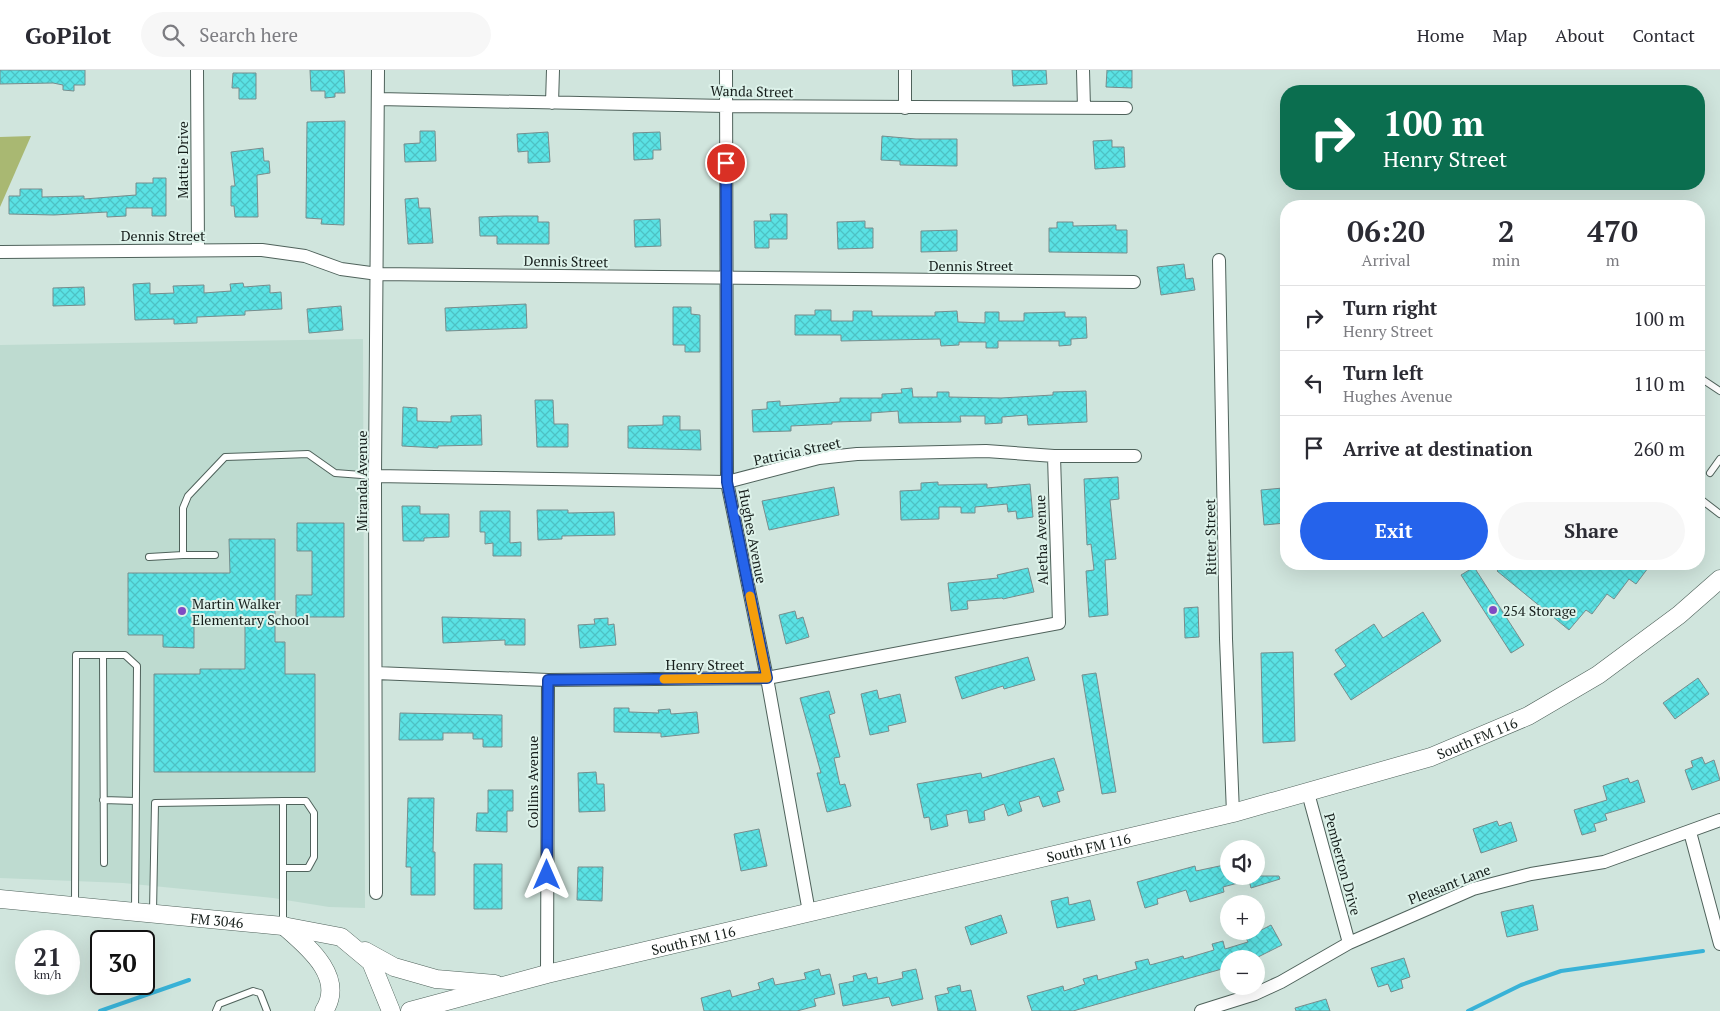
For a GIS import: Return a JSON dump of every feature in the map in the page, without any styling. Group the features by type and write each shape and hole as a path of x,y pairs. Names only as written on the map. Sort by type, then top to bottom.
{"main road":[{"name":"South FM 116","path":"410,1011 547,974 1233,812 1308,793 1431,757 1528,716 1598,675 1679,615 1720,579"},
{"name":"FM 3046","path":"0,899 283,926 344,940 371,962 391,1011"},
{"path":"283,926 315,953 330,981 331,1001 324,1011"},
{"path":"344,940 394,967 436,978 508,985"}],"street":[{"name":"Mattie Drive","path":"197,70 198,249"},
{"name":"Miranda Avenue","path":"376,893 375,476 378,274 378,70"},
{"path":"552,70 552,104"},
{"name":"Hughes Avenue","path":"726,70 727,482 767,678 808,912"},
{"path":"905,70 905,108"},
{"path":"1084,70 1084,108"},
{"name":"Wanda Street","path":"378,100 905,108 1126,108"},
{"name":"Dennis Street","path":"0,252 262,250 296,254 341,269 378,274 1134,282"},
{"name":"Ritter Street","path":"1219,260 1226,639 1233,812"},
{"name":"Patricia Street","path":"375,476 727,482 819,458 857,454 986,452 1054,456 1135,456"},
{"name":"Aletha Avenue","path":"1054,456 1059,623"},
{"name":"Henry Street","path":"376,673 548,680 767,678 1059,623"},
{"name":"Collins Avenue","path":"547,974 548,680"},
{"name":"Pemberton Drive","path":"1308,793 1349,943"},
{"name":"Pleasant Lane","path":"1201,1011 1255,994 1349,943 1473,889 1531,874 1604,862 1720,820"},
{"path":"1690,832 1720,944"}],"lane":[{"path":"1705,381 1720,391"},
{"path":"183,556 183,508 188,496 226,457 308,454 335,473 375,476"},
{"path":"1710,473 1720,459"},
{"path":"1705,503 1720,514"},
{"path":"149,557 215,555"},
{"path":"75,906 76,655 125,655 137,666 135,912"},
{"path":"102,655 104,863"},
{"path":"103,800 136,801"},
{"path":"282,801 283,926"},
{"path":"153,914 155,803 306,801 314,813 314,857 308,868 283,868"},
{"path":"216,1011 218,1004 253,991 260,993 267,1011"}],"shaded area":[{"name":"Martin Walker Elementary School","path":"363,339 365,908 329,907 273,898 123,883 0,878 0,345"}],"green space":[{"path":"31,136 0,207 0,137"}],"building":[{"path":"0,70 85,70 85,85 74,85 74,91 63,90 63,85 53,83 0,84"},
{"path":"310,70 344,70 345,93 335,93 335,97 325,98 325,91 311,91"},
{"path":"1012,70 1046,70 1047,84 1013,86"},
{"path":"1107,70 1132,70 1132,88 1106,87"},
{"path":"233,73 256,73 256,99 239,99 239,88 232,88"},
{"path":"345,121 344,225 321,224 322,219 306,218 307,122"},
{"path":"420,131 435,131 436,161 405,162 404,144 420,143"},
{"path":"548,132 550,162 528,163 528,151 518,152 517,134"},
{"path":"660,132 661,150 653,150 653,159 634,160 633,133"},
{"path":"882,136 916,139 957,139 957,166 900,165 900,161 881,160"},
{"path":"1112,140 1112,147 1124,147 1125,167 1095,169 1093,141"},
{"path":"263,148 264,161 269,161 270,173 257,175 258,217 235,217 234,206 231,206 231,186 235,186 231,152"},
{"path":"153,178 166,178 166,216 152,216 152,208 126,208 126,216 107,217 107,212 54,215 9,214 9,196 20,196 20,189 42,189 42,197 84,196 84,199 136,195 136,183 153,183"},
{"path":"418,198 419,208 430,208 433,243 408,244 405,199"},
{"path":"770,214 787,214 787,239 769,239 769,248 755,248 754,221 771,221"},
{"path":"538,216 538,222 549,222 549,244 497,244 497,236 480,236 479,217"},
{"path":"660,219 661,246 635,247 634,220"},
{"path":"865,221 865,228 873,228 873,248 838,249 837,222"},
{"path":"1057,222 1073,222 1073,226 1116,225 1116,230 1127,230 1127,253 1049,252 1049,228 1057,228"},
{"path":"957,230 957,251 921,252 921,231"},
{"path":"1184,264 1186,279 1193,278 1195,290 1161,295 1157,267"},
{"path":"150,283 150,294 174,293 173,286 204,285 204,293 231,291 230,284 243,283 244,287 270,285 270,293 281,292 282,309 245,311 245,315 197,317 197,323 174,324 174,319 135,320 133,284"},
{"path":"84,287 85,305 53,306 53,288"},
{"path":"526,304 527,328 446,331 445,308"},
{"path":"341,306 343,330 309,333 307,309"},
{"path":"673,307 691,307 691,314 700,315 700,352 685,352 685,345 673,345"},
{"path":"815,310 831,310 831,321 853,321 853,311 872,311 872,316 935,316 935,312 957,311 958,322 985,323 985,312 999,312 999,321 1024,321 1024,313 1065,312 1065,317 1086,317 1087,338 1071,339 1071,345 1059,346 1059,341 998,341 998,348 986,348 986,342 959,342 959,345 941,346 940,339 841,341 841,335 795,335 795,315 815,315"},
{"path":"912,388 913,397 937,397 937,392 949,392 949,397 1001,398 1053,395 1053,392 1086,391 1087,422 1028,425 1027,415 1002,417 1002,423 985,424 985,416 960,416 961,422 899,423 898,411 871,413 871,421 832,422 832,424 791,426 791,431 753,432 752,410 767,409 767,402 780,401 780,406 840,402 840,398 882,398 882,394 902,393 901,389"},
{"path":"535,400 553,400 554,424 568,424 568,447 537,447"},
{"path":"403,407 417,408 417,421 451,422 451,416 481,415 482,445 438,446 438,448 402,446"},
{"path":"663,416 680,416 680,430 700,430 701,450 628,448 628,426 663,425"},
{"path":"1118,477 1119,499 1110,500 1116,559 1105,560 1108,615 1089,617 1086,571 1094,570 1091,544 1087,545 1084,479"},
{"path":"938,482 938,485 987,484 987,488 1030,484 1033,517 1017,519 1016,511 1008,512 1007,504 975,507 975,513 961,513 961,507 939,507 939,519 901,520 900,491 921,490 921,483"},
{"path":"834,487 839,515 769,530 762,501"},
{"path":"1280,488 1280,524 1264,525 1261,490"},
{"path":"402,506 420,506 420,514 449,514 449,537 424,538 424,541 403,541"},
{"path":"537,510 568,510 568,513 614,512 615,535 562,536 562,539 538,540"},
{"path":"480,511 510,511 510,543 521,542 521,556 493,556 493,543 485,544 485,532 480,532"},
{"path":"297,523 344,523 344,617 296,617 296,595 312,595 312,551 297,551"},
{"path":"229,539 275,539 275,642 285,642 285,674 315,674 315,772 154,772 154,674 200,674 200,669 245,669 245,625 194,623 194,648 163,647 163,635 128,635 128,573 230,573"},
{"path":"1028,568 1034,592 1003,599 967,601 968,609 951,611 948,583 998,578 997,575"},
{"name":"254 Storage","path":"1469,570 1476,570 1524,645 1511,653 1461,575"},
{"path":"1646,570 1636,584 1629,579 1614,599 1607,594 1592,614 1586,610 1569,630 1497,571"},
{"path":"1198,607 1199,637 1185,638 1184,608"},
{"path":"795,611 797,619 803,617 809,637 786,644 779,615"},
{"path":"1423,612 1441,641 1351,700 1334,674 1346,666 1335,650 1374,624 1383,638"},
{"path":"442,617 525,619 525,645 505,645 505,640 443,643"},
{"path":"608,618 608,625 614,624 616,645 580,648 578,625 595,624 594,619"},
{"path":"1293,652 1295,741 1263,743 1261,653"},
{"path":"1028,657 1035,680 1004,689 1003,686 962,699 955,677"},
{"path":"1096,673 1116,792 1102,794 1082,675"},
{"path":"1698,678 1709,694 1675,719 1663,703"},
{"path":"877,690 879,699 900,694 906,722 888,726 889,731 870,735 861,694"},
{"path":"829,691 835,713 829,715 840,757 834,758 840,785 845,784 851,806 827,812 817,773 821,773 800,698"},
{"path":"614,708 629,708 629,712 659,713 658,710 670,709 671,714 697,712 699,733 661,737 661,733 614,732"},
{"path":"400,713 502,715 502,747 483,747 483,739 473,739 473,733 443,733 443,740 399,740"},
{"path":"1702,757 1705,764 1714,760 1720,780 1692,790 1685,770 1693,767 1691,761"},
{"path":"1054,758 1064,790 1057,792 1060,802 1043,807 1039,796 1019,802 1022,811 1008,816 1004,804 984,811 985,820 969,823 967,810 946,815 948,826 931,830 929,817 924,818 917,784 981,773 982,778"},
{"path":"596,772 597,784 604,784 605,811 579,812 578,773"},
{"path":"1628,778 1630,783 1638,780 1645,802 1605,814 1607,820 1594,824 1596,831 1582,835 1574,810 1607,800 1603,786"},
{"path":"488,790 513,790 513,811 507,811 507,832 476,831 477,813 488,813"},
{"path":"408,798 434,798 433,852 435,852 435,895 411,895 411,867 406,867"},
{"path":"1497,821 1499,826 1511,822 1517,841 1481,853 1473,829"},
{"path":"759,829 767,866 741,871 734,834"},
{"path":"474,864 502,864 502,909 474,909"},
{"path":"1195,866 1196,871 1220,866 1220,885 1230,885 1223,887 1224,892 1190,902 1186,890 1157,899 1158,904 1145,908 1137,882"},
{"path":"578,867 603,867 602,901 577,900"},
{"path":"1265,876 1279,876 1280,879 1265,884"},
{"path":"1250,885 1261,885 1251,888"},
{"path":"1068,897 1069,905 1090,900 1095,920 1057,928 1051,901"},
{"path":"1533,905 1538,930 1507,937 1501,912"},
{"path":"1001,915 1007,933 971,945 965,927"},
{"path":"1271,925 1282,945 1265,954 1265,950 1220,950 1220,970 1073,1011 1032,1011 1027,996 1063,986 1064,991 1085,984 1083,979 1097,975 1098,980 1137,969 1135,962 1148,959 1150,965 1183,956 1184,959 1214,950 1212,944 1223,941 1225,949 1248,942 1247,940 1265,940 1265,928"},
{"path":"1404,958 1410,977 1401,980 1403,988 1391,992 1388,984 1378,987 1371,968"},
{"path":"819,969 821,976 830,974 835,994 814,999 816,1006 797,1011 704,1011 701,998 730,990 732,997 760,989 758,983 773,978 775,985 806,979 804,973"},
{"path":"916,969 923,999 892,1006 889,997 843,1006 839,984 854,981 853,976 866,973 868,979 877,977 878,984 903,978 902,972"},
{"path":"960,985 961,992 971,990 976,1011 938,1011 935,996 949,993 947,988"},
{"path":"1326,999 1330,1011 1296,1011 1295,1008"}],"waterway":[{"path":"1468,1011 1521,985 1561,971 1703,951"},
{"path":"100,1011 189,980"}],"slow traffic":[{"path":"664,679 767,678 750,596"}],"place":[{"name":"254 Storage","path":"1493,610"},
{"name":"Martin Walker Elementary School","path":"182,611"}],"route":[{"path":"547,875 548,680 767,678 727,482 726,163"}]}
